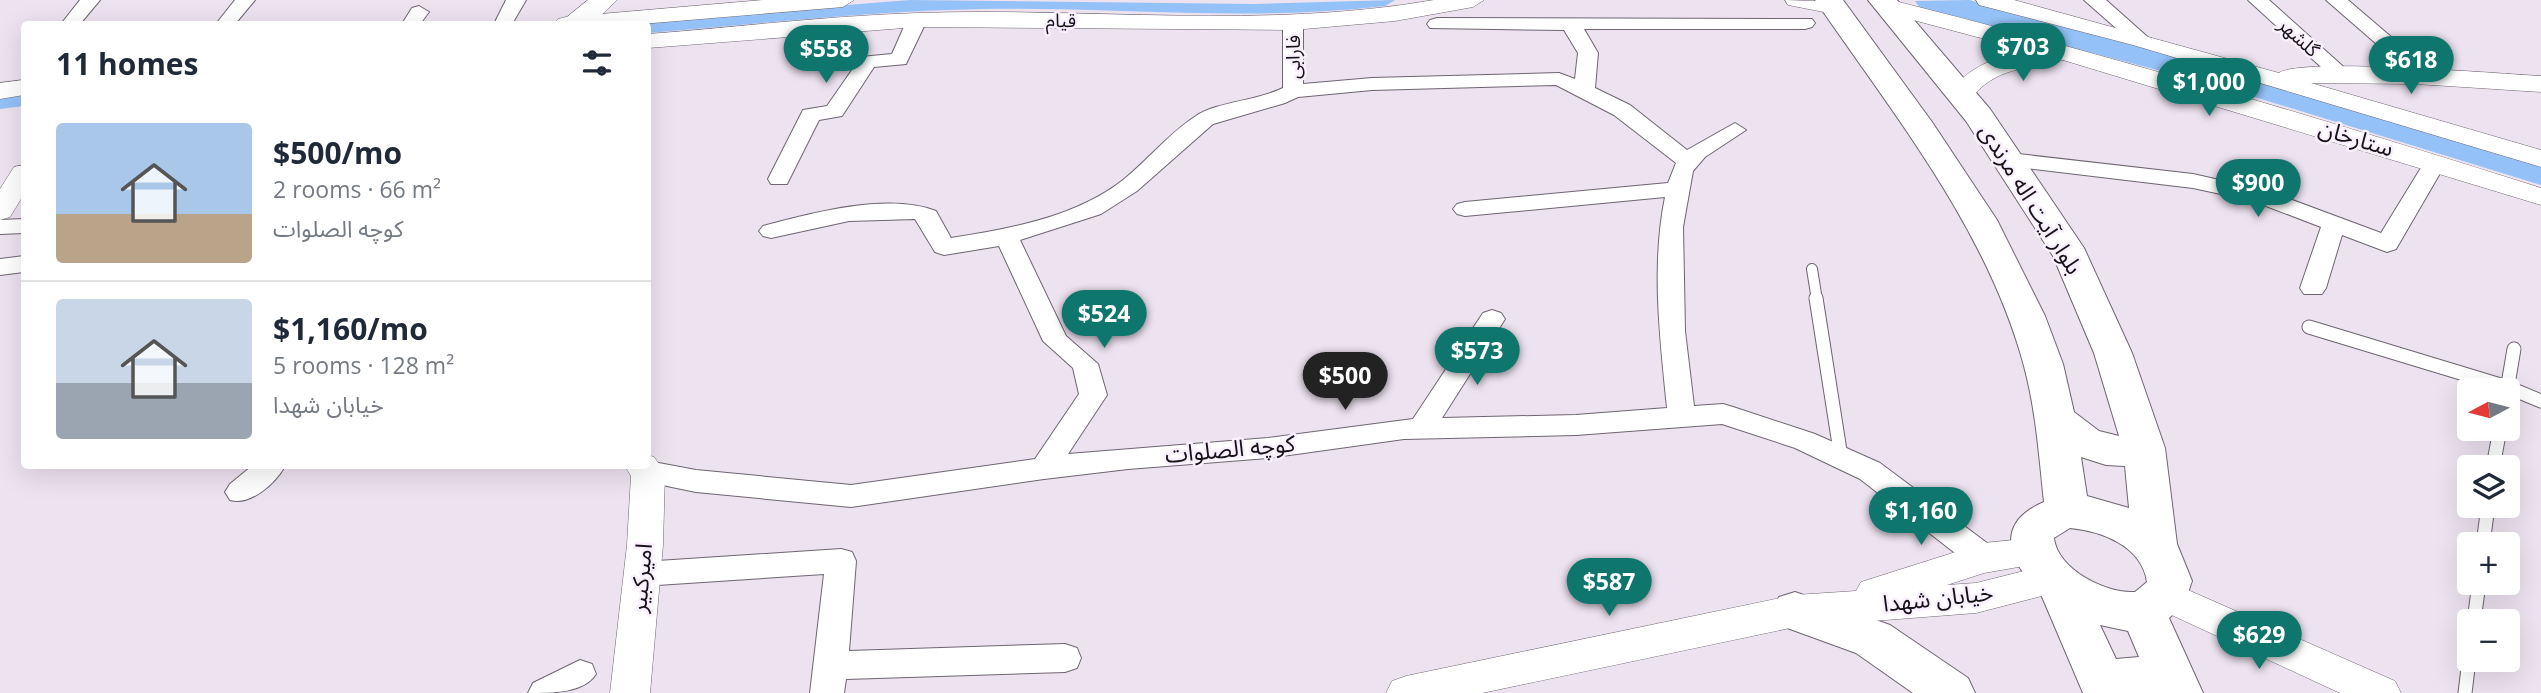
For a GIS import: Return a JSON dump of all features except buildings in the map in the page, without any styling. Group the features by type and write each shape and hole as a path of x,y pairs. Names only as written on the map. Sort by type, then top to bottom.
{"main road":[{"path":"577,21 604,0"},
{"name":"بلوار آیت اله مرندی","path":"1885,2 1961,95 2009,160 2071,256 2113,353 2144,448 2155,548"},
{"path":"1823,10 1938,156 2003,260 2043,363 2054,417 2067,511"},
{"path":"2054,417 2089,446 2126,453 2144,448"},
{"path":"2049,573 2082,600 2124,611 2152,602 2168,592 2170,578 2165,563 2155,548 2123,524 2104,516 2067,511 2050,515 2038,524 2032,537 2049,573 2107,693"},
{"path":"2152,602 2179,693"},
{"path":"1809,610 1873,639 1951,693"},
{"path":"2107,693 2115,680 2134,676 2157,682 2172,693"}],"street":[{"path":"72,21 90,0"},
{"path":"227,21 244,0"},
{"path":"505,21 516,0"},
{"path":"607,21 843,0"},
{"name":"قیام","path":"651,41 917,20 1293,11 1395,14 1473,0"},
{"path":"1797,0 1823,10"},
{"name":"ستارخان","path":"1987,0 2141,40 2541,159"},
{"path":"2094,0 2141,40"},
{"name":"گلشهر","path":"2258,0 2340,74"},
{"path":"2336,0 2425,76"},
{"name":"ستارخان","path":"1885,2 2071,53 2541,197"},
{"path":"1437,24 1571,24 1823,10"},
{"name":"فارابی","path":"1293,11 1293,91"},
{"path":"779,179 811,116 834,111 868,61 899,60 917,20"},
{"path":"1571,24 1588,53 1584,90"},
{"path":"1961,95 1968,82 1979,73 2021,60 2071,53"},
{"path":"2268,77 2340,74 2425,76 2541,84"},
{"path":"771,232 849,214 918,212 928,216 944,247 1006,236 1093,209 1129,186 1205,119 1278,99 1293,91 1372,84 1559,79 1622,110 1689,162"},
{"path":"0,112 19,92"},
{"path":"1682,417 1672,331 1671,227 1678,189 1682,170 1697,152 1735,130"},
{"path":"2009,160 2193,181 2260,196 2387,244 2435,163"},
{"path":"0,211 21,178"},
{"path":"1465,209 1678,189"},
{"path":"2313,288 2334,224"},
{"path":"0,227 21,226"},
{"path":"1006,236 1056,341 1085,364 1093,395 1044,468"},
{"path":"0,267 21,264"},
{"path":"1421,428 1492,319"},
{"name":"کوچه الصلوات","path":"645,469 696,481 851,496 1044,468 1128,458 1268,448 1421,428 1576,425 1723,414 1805,441 1870,471 1984,558"},
{"path":"240,492 267,469"},
{"name":"امیرکبیر","path":"630,693 642,574 645,469"},
{"name":"خیابان شهدا","path":"1406,693 1590,652 1809,610 1984,558 2049,573"},
{"path":"642,574 841,561 829,679 1065,658"},
{"name":"خیابان شهدا","path":"1809,610 1976,598 2049,573"},
{"path":"2152,602 2381,693"},
{"path":"545,693 580,674"}],"lane":[{"path":"1812,269 1841,457"},
{"path":"2309,327 2472,378"},
{"path":"2509,378 2514,349"},
{"path":"2520,394 2541,401"},
{"path":"2465,693 2468,672"}],"waterway":[{"path":"651,27 934,4 1030,3 1253,9 1385,0"},
{"path":"1932,1 2232,78 2541,173"},
{"path":"0,103 21,100"}]}
